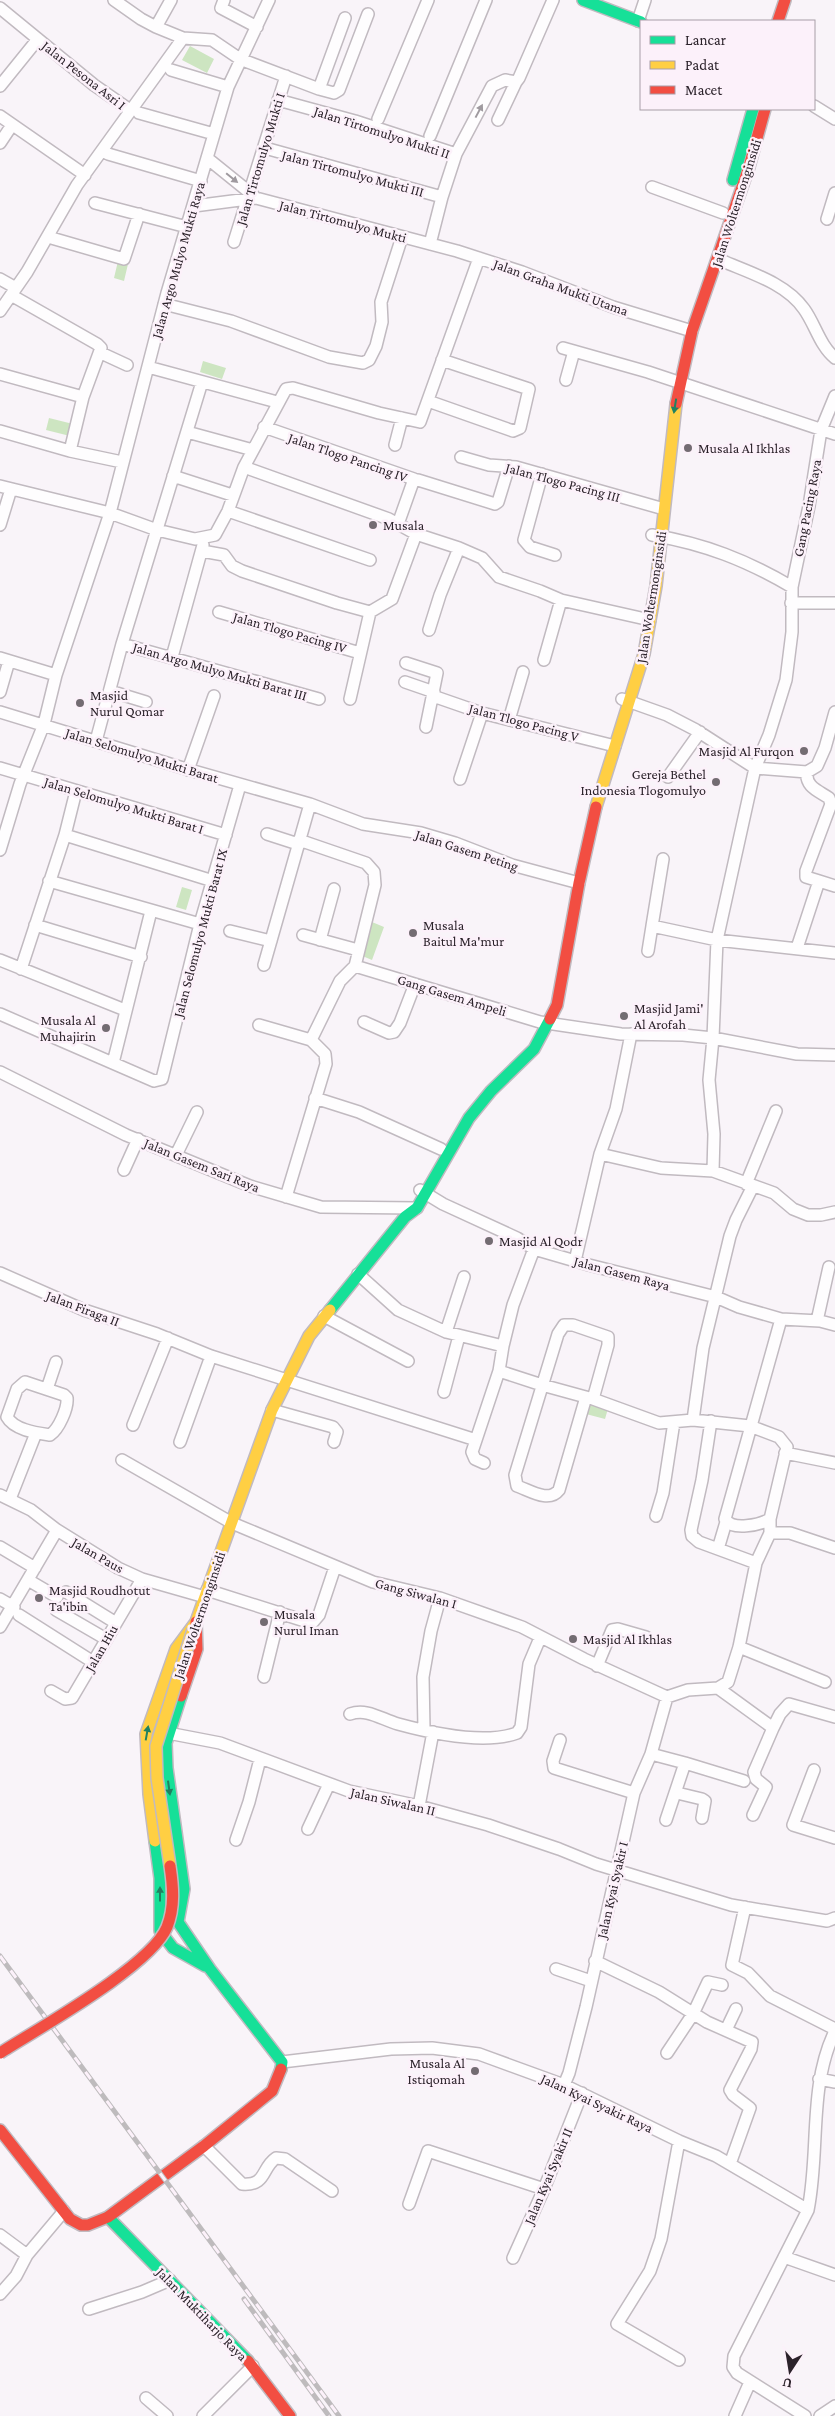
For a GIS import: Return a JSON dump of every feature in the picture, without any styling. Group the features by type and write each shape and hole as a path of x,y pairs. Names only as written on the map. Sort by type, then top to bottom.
{"main road":[{"path":"583,0 640,22"},
{"path":"778,20 785,0"},
{"path":"789,20 796,0"},
{"name":"Jalan Woltermonginsidi","path":"0,2053 65,2009 134,1966 150,1950 167,1927 174,1892 157,1778 156,1746 194,1626 272,1410 309,1336 410,1211 469,1118 491,1091 534,1049 544,1022 554,982 575,882 588,806 626,700 636,652 646,619 652,585 661,474 674,381 753,110"},
{"name":"Jalan Woltermonginsidi","path":"699,298 718,259 749,167 765,110"},
{"name":"Jalan Woltermonginsidi","path":"423,1192 441,1149 474,1097 526,1044 544,1022"},
{"path":"170,1946 178,1922 184,1889 167,1768 168,1733 197,1649 194,1626"},
{"path":"194,1626 176,1649 150,1720 145,1746 160,1878 160,1927 163,1939 170,1946 210,1969"},
{"path":"0,2130 70,2218 81,2225 92,2224 108,2217 204,2146 272,2091 279,2077 282,2062 210,1969 178,1922"},
{"name":"Jalan Muktiharjo Raya","path":"108,2217 253,2366 290,2416"}],"street":[{"path":"156,27 171,0"},
{"path":"224,0 222,8 257,27"},
{"name":"Jalan Argo Mulyo Mukti Raya","path":"0,850 23,775 44,724 56,675 110,513 164,304 228,87 269,0"},
{"path":"378,119 428,0"},
{"path":"430,136 486,0"},
{"path":"498,120 524,68 553,0"},
{"path":"641,20 646,0"},
{"path":"117,1 156,27 183,38 212,40 240,59 334,94 339,90 368,14"},
{"name":"Jalan Pesona Asri I","path":"0,8 94,85 135,112"},
{"path":"319,88 345,18"},
{"name":"Jalan Pesona Asri I","path":"0,310 48,237 84,175 135,112 183,38"},
{"name":"Jalan Pesona Asri I","path":"0,86 38,39"},
{"path":"171,70 228,87"},
{"name":"Jalan Tirtomulyo Mukti I","path":"234,242 252,196 286,76"},
{"path":"456,154 492,86 505,80 516,82"},
{"name":"Jalan Tirtomulyo Mukti II","path":"278,100 354,121 456,154 442,197 430,244"},
{"path":"815,107 835,119"},
{"path":"135,112 214,134"},
{"path":"0,116 84,175"},
{"path":"0,143 12,125"},
{"name":"Jalan Tirtomulyo Mukti III","path":"265,148 442,197"},
{"path":"108,154 201,181"},
{"name":"Jalan Tirtomulyo Mukti","path":"207,158 252,196 430,244"},
{"path":"652,187 723,213"},
{"path":"827,219 835,193"},
{"name":"Jalan Tirtomulyo Mukti","path":"194,206 252,196"},
{"path":"95,203 187,227"},
{"path":"48,237 124,259 139,214"},
{"path":"164,304 231,321 329,357 363,363 369,360 376,346 382,322 381,302 402,237"},
{"name":"Jalan Graha Mukti Utama","path":"430,244 479,258 613,307 688,329"},
{"path":"0,525 5,487 110,513 156,530 195,539 208,538 215,535 228,511 232,495 244,467 277,402 284,391 294,388 420,422 479,258"},
{"path":"718,259 777,285 791,295 804,309 822,342 835,358"},
{"path":"0,279 14,291 101,348 101,353 83,397 70,451"},
{"path":"566,380 569,350 674,381 835,434"},
{"path":"101,353 127,365"},
{"path":"428,401 513,431 520,428 529,389 442,360"},
{"path":"148,367 277,402"},
{"path":"0,374 83,397"},
{"path":"96,741 122,644 202,382"},
{"name":"Gang Pacing Raya","path":"713,1171 714,1134 709,1080 713,1038 717,940 755,768 769,735 786,680 792,632 792,587 809,506 821,430 835,396"},
{"path":"395,445 402,418"},
{"name":"Jalan Tlogo Pancing IV","path":"264,427 414,479 398,524"},
{"path":"0,431 70,451 122,462"},
{"path":"186,432 253,450"},
{"name":"Jalan Tlogo Pacing III","path":"461,457 542,474 659,508"},
{"path":"418,480 495,504 498,502 509,466"},
{"path":"244,467 344,502 398,524 416,534 459,548 482,558 499,577 561,600 646,619"},
{"path":"542,474 524,540 530,547 555,556"},
{"path":"173,476 232,495"},
{"path":"228,511 370,560"},
{"path":"350,700 370,612 392,599 416,534"},
{"path":"657,536 722,551 764,570 792,587"},
{"path":"172,656 203,548 224,555 235,568 370,612"},
{"path":"429,630 440,595 459,548"},
{"path":"544,660 561,600"},
{"path":"791,603 835,603"},
{"name":"Jalan Tlogo Pacing IV","path":"219,612 360,653"},
{"name":"Jalan Argo Mulyo Mukti Barat III","path":"122,644 172,656 319,699"},
{"path":"0,692 4,660 56,675"},
{"path":"406,663 438,673 426,727"},
{"path":"509,720 523,672"},
{"name":"Jalan Tlogo Pacing V","path":"405,682 482,714 611,745"},
{"path":"110,692 146,702"},
{"path":"188,770 214,696"},
{"path":"626,700 667,715 700,732 755,768 807,772 817,766 830,750 835,712"},
{"name":"Jalan Selomulyo Mukti Barat","path":"0,712 240,785"},
{"path":"460,779 482,714"},
{"path":"668,777 700,732"},
{"name":"Jalan Selomulyo Mukti Barat I","path":"0,768 226,835"},
{"path":"807,772 807,780 811,786 831,801 806,871 806,877 835,886"},
{"name":"Jalan Gasem Peting","path":"240,785 310,804 363,824 421,833 455,843 512,865 575,882"},
{"name":"Jalan Selomulyo Mukti Barat IX","path":"113,1063 154,1081 160,1081 163,1077 200,924 240,785"},
{"path":"21,969 65,835 76,791"},
{"path":"264,965 310,804"},
{"path":"267,834 366,863 372,868 376,879 355,966 340,981 311,1040"},
{"path":"65,835 213,881"},
{"path":"648,951 663,859"},
{"path":"49,881 200,924"},
{"path":"797,948 819,882"},
{"path":"320,940 334,889"},
{"path":"0,1014 113,1063 151,911"},
{"path":"35,925 141,957"},
{"path":"652,926 717,940 835,953"},
{"path":"230,931 271,941"},
{"path":"303,936 358,950"},
{"path":"0,960 125,1010"},
{"name":"Gang Gasem Ampeli","path":"355,966 544,1022 631,1034 684,1035 713,1038 790,1053 835,1055"},
{"path":"364,1022 389,1033 394,1032 400,1023 415,984"},
{"path":"259,1026 311,1040 325,1054 326,1058 286,1197"},
{"path":"575,1261 600,1154 616,1109 631,1034"},
{"name":"Jalan Gasem Sari Raya","path":"0,1072 135,1144 176,1155 250,1186 321,1207 410,1211"},
{"path":"315,1098 359,1112 441,1149"},
{"path":"693,1420 703,1348 736,1220 776,1111"},
{"path":"176,1155 197,1112"},
{"path":"124,1170 135,1144"},
{"path":"600,1154 661,1168 713,1171 774,1193 793,1209 808,1215 835,1212"},
{"name":"Jalan Gasem Raya","path":"423,1192 443,1204 517,1238 534,1249 716,1297 781,1319 817,1321 835,1325"},
{"path":"484,1463 473,1457 476,1440 499,1371 503,1346 514,1305 534,1249"},
{"path":"817,1321 830,1267"},
{"path":"358,1274 398,1310 446,1332 503,1346"},
{"name":"Jalan Firaga II","path":"1,1275 84,1310 168,1338 211,1356 476,1440"},
{"path":"446,1332 464,1277"},
{"path":"324,1316 408,1361"},
{"path":"718,1549 726,1522 726,1512 781,1319"},
{"path":"573,1324 602,1334 609,1340 559,1490 555,1495 548,1497 518,1486 514,1480 542,1385 558,1334 564,1325 573,1324"},
{"path":"444,1392 460,1336"},
{"path":"133,1425 168,1338"},
{"path":"180,1442 211,1356"},
{"path":"47,1389 56,1362"},
{"path":"499,1371 589,1398 659,1423 693,1420 750,1426 783,1440 787,1447 770,1527 756,1563 739,1647 728,1682 718,1688 688,1690 667,1697"},
{"path":"29,1383 64,1395 67,1398 67,1403 54,1432 50,1435 36,1433 9,1421 7,1413 17,1389 22,1384 29,1383"},
{"path":"272,1410 333,1428 337,1432 334,1442"},
{"path":"711,1421 702,1480 691,1530 692,1536 699,1542 756,1563"},
{"path":"656,1516 663,1493 674,1422"},
{"path":"5,1497 36,1433"},
{"path":"785,1452 835,1463"},
{"name":"Gang Siwalan I","path":"122,1460 232,1524 275,1540 334,1567 373,1582 440,1598 522,1627 597,1666 667,1697"},
{"name":"Jalan Paus","path":"5,1497 31,1510 57,1530 118,1568 142,1579 280,1612 308,1622 316,1620 334,1567"},
{"path":"726,1522 770,1527 835,1548"},
{"path":"0,1628 16,1611 28,1580 57,1530"},
{"path":"0,1547 35,1568"},
{"name":"Jalan Hiu","path":"50,1691 63,1698 71,1699 142,1579"},
{"path":"28,1580 62,1594 116,1623"},
{"path":"419,1806 428,1730 423,1677 431,1631 440,1598"},
{"path":"0,1599 93,1662"},
{"path":"56,1610 106,1639"},
{"path":"264,1677 280,1612"},
{"path":"597,1666 612,1630 618,1629 646,1637"},
{"path":"350,1714 360,1710 397,1723 486,1739 517,1733 521,1727 529,1664 540,1638"},
{"path":"739,1647 825,1682"},
{"path":"718,1688 773,1728"},
{"name":"Jalan Kyai Syakir I","path":"564,2084 569,2073 634,1793 651,1754 667,1697"},
{"path":"753,1815 766,1787 756,1779 754,1774 780,1714 789,1704 835,1717"},
{"name":"Jalan Siwalan II","path":"168,1733 220,1742 329,1784 378,1798 419,1806 496,1828 617,1870 745,1907 827,1921 835,1918"},
{"path":"560,1740 552,1765 554,1768 634,1793"},
{"path":"651,1754 744,1781"},
{"path":"236,1840 249,1802 260,1758"},
{"path":"666,1820 677,1793 685,1763"},
{"path":"814,1770 793,1825 835,1838"},
{"path":"308,1829 329,1784"},
{"path":"677,1793 702,1799 705,1802 702,1818"},
{"path":"745,1907 732,1965 748,1973 770,1996 835,2030 819,2079 813,2184 808,2210 734,2356 734,2370 805,2416"},
{"path":"595,1961 659,1992 693,2014 748,2040 752,2044 730,2090 733,2095 750,2108 730,2164"},
{"path":"556,1969 591,1981"},
{"path":"667,2053 693,2014 708,1982 722,1985"},
{"path":"726,2030 736,2009"},
{"name":"Jalan Kyai Syakir Raya","path":"282,2062 391,2049 432,2048 479,2054 564,2084 678,2141 730,2164 808,2210"},
{"path":"819,2079 835,2082"},
{"name":"Jalan Kyai Syakir II","path":"513,2258 544,2189 582,2094"},
{"path":"678,2141 661,2239 650,2272 617,2324 680,2360"},
{"path":"204,2146 242,2184 250,2185 258,2181 276,2158 285,2159 332,2191"},
{"path":"409,2204 428,2150 544,2189"},
{"path":"0,2294 16,2276 27,2255 64,2211"},
{"path":"0,2235 27,2255"},
{"path":"784,2258 835,2275"},
{"path":"89,2309 134,2295 170,2280"},
{"path":"204,2416 253,2366"},
{"path":"735,2416 750,2382"},
{"path":"146,2398 167,2416"},
{"path":"820,2416 835,2406"}],"green space":[{"path":"190,46 214,59 207,73 182,60"},
{"path":"118,261 128,264 124,281 114,278"},
{"path":"203,361 226,368 222,379 200,372"},
{"path":"49,418 77,425 74,437 46,430"},
{"path":"182,887 192,890 186,910 176,907"},
{"path":"372,922 384,927 372,960 360,955"},
{"path":"589,1400 609,1405 605,1419 586,1414"}],"railway":[{"path":"0,1956 339,2416"},
{"path":"244,2299 329,2416"}],"traffic: fast":[{"path":"583,0 640,22"},
{"path":"733,180 753,110"},
{"path":"330,1310 405,1217 417,1208 469,1118 491,1091 534,1049 550,1019"},
{"path":"181,1696 166,1743 167,1768 184,1889 178,1922 210,1969 282,2062 281,2069"},
{"path":"155,1841 160,1878 160,1931 173,1948 205,1966"},
{"path":"108,2217 248,2361"}],"traffic: slow":[{"path":"596,807 644,654 656,586 676,404"},
{"path":"193,1630 272,1410 309,1336 330,1310"},
{"path":"155,1841 149,1794 146,1734 176,1649 196,1622"},
{"path":"170,1866 157,1778 156,1746 193,1630"}],"traffic: jam":[{"path":"778,20 785,0"},
{"path":"676,404 692,331 749,167 765,110"},
{"path":"550,1019 557,1005 579,883 596,807"},
{"path":"181,1696 197,1649 196,1622"},
{"path":"0,2053 92,1995 140,1960 157,1943 170,1919 172,1904 170,1866"},
{"path":"0,2130 70,2219 81,2225 88,2225 108,2217 204,2146 272,2091 281,2069"},
{"path":"248,2361 290,2416"}],"place":[{"name":"Musala Al Ikhlas","path":"688,448"},
{"name":"Musala","path":"373,525"},
{"name":"Masjid Nurul Qomar","path":"80,703"},
{"name":"Masjid Al Furqon","path":"804,751"},
{"name":"Gereja Bethel Indonesia Tlogomulyo","path":"716,782"},
{"name":"Musala Baitul Ma'mur","path":"413,933"},
{"name":"Masjid Jami' Al Arofah","path":"624,1016"},
{"name":"Musala Al Muhajirin","path":"106,1028"},
{"name":"Masjid Al Qodr","path":"489,1241"},
{"name":"Masjid Roudhotut Ta'ibin","path":"39,1598"},
{"name":"Musala Nurul Iman","path":"264,1622"},
{"name":"Masjid Al Ikhlas","path":"573,1639"},
{"name":"Musala Al Istiqomah","path":"475,2071"}]}
